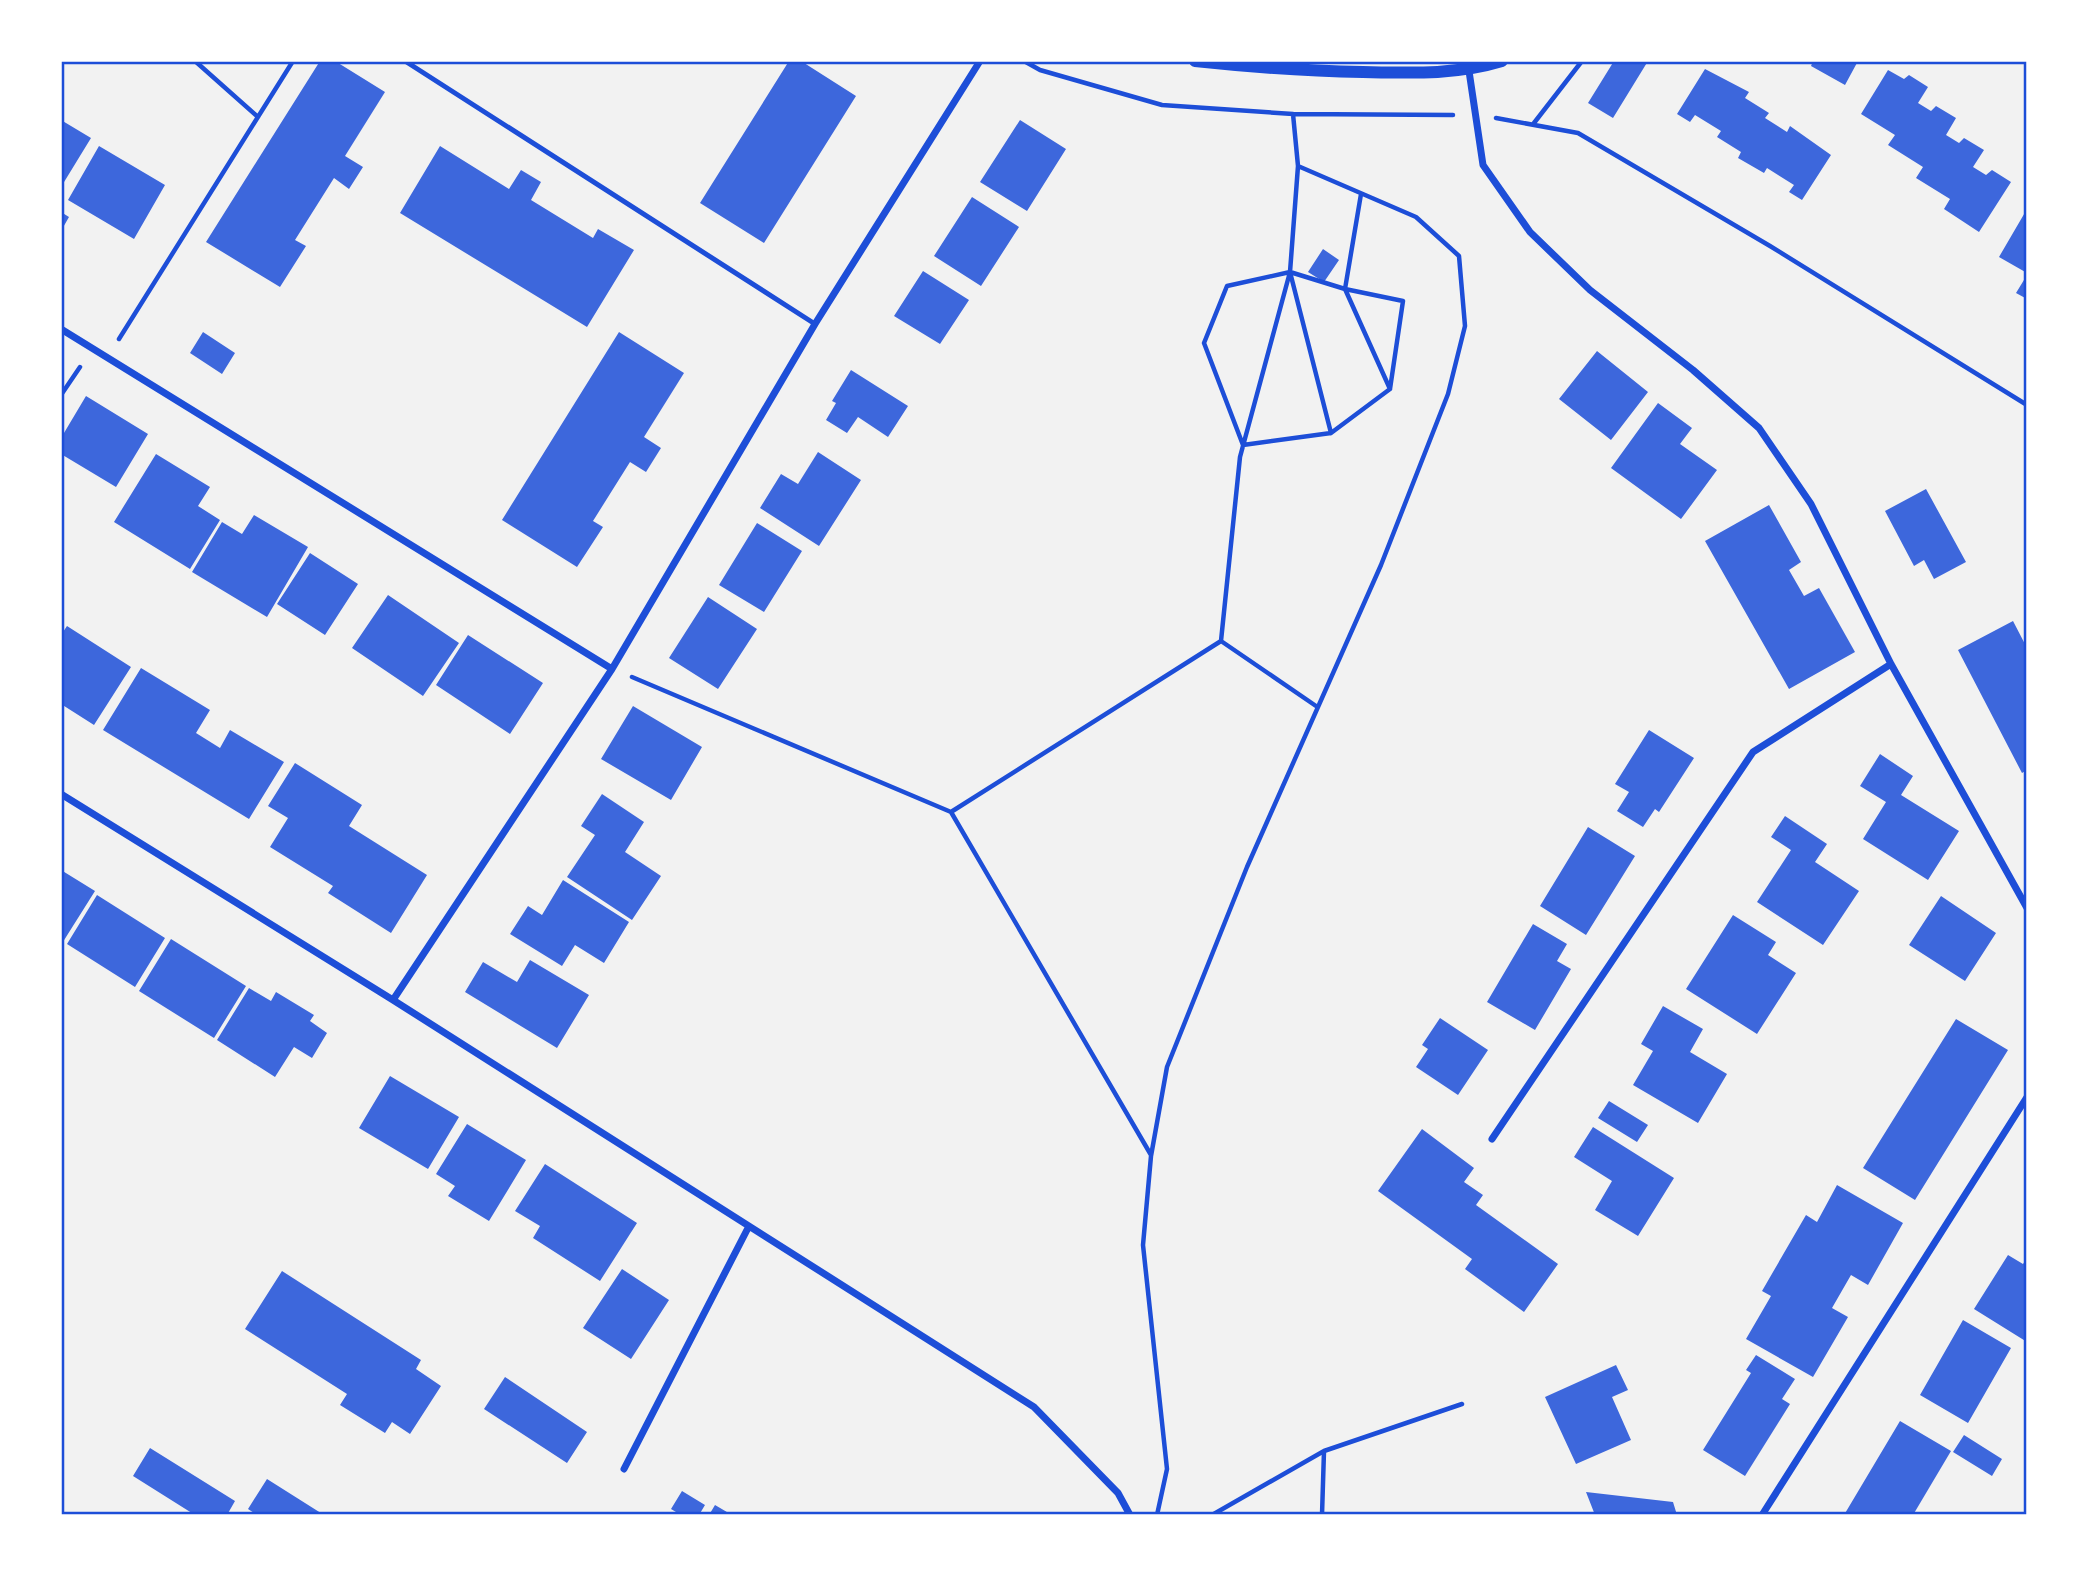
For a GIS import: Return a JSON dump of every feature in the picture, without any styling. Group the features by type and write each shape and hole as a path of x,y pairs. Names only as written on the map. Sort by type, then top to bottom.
{"street":[{"path":"393,1000 612,669 815,324 979,61"},
{"path":"1195,61 1275,70 1469,71 1502,61"},
{"path":"1469,71 1483,164 1530,232 1590,290 1693,370 1759,428 1811,504 1891,664 2027,908"},
{"path":"61,329 612,669"},
{"path":"1492,1139 1753,752 1891,664"},
{"path":"61,794 393,1000 1034,1407 1118,1493 1130,1515"},
{"path":"1762,1515 2027,1097"},
{"path":"624,1469 749,1226"}],"lane":[{"path":"405,61 815,324"}],"path":[{"path":"195,61 258,117"},
{"path":"108,357 293,61"},
{"path":"1024,61 1040,70 1162,105 1293,114 1476,115 1534,123 1578,133 1770,246 2027,405"},
{"path":"1534,123 1582,61"},
{"path":"1221,641 1243,445 1290,272 1298,166 1293,114"},
{"path":"1157,1515 1167,1469 1143,1245 1151,1156 1167,1067 1247,867 1381,565 1444,406 1465,326 1459,256 1416,217 1298,166"},
{"path":"1361,194 1345,289 1390,389"},
{"path":"1290,272 1331,433"},
{"path":"1290,272 1345,289 1403,301 1390,389 1331,433 1243,445 1204,343 1227,286 1290,272"},
{"path":"61,395 93,348"},
{"path":"1221,641 1317,706"},
{"path":"951,812 1221,641"},
{"path":"612,669 951,812 1151,1156"},
{"path":"1212,1515 1324,1451 1462,1404"},
{"path":"1322,1515 1324,1451"}],"building":[{"path":"320,61 335,61 385,92 345,156 363,167 349,189 334,178 295,240 306,246 280,287 206,242"},
{"path":"789,61 801,61 856,96 764,243 700,203"},
{"path":"1614,61 1648,61 1613,118 1588,103"},
{"path":"1813,61 1858,61 1845,85 1811,66"},
{"path":"1705,69 1749,92 1745,98 1769,113 1765,118 1787,132 1790,126 1831,155 1802,200 1789,192 1794,185 1767,168 1764,173 1738,158 1741,152 1717,137 1721,131 1695,115 1690,122 1677,114"},
{"path":"1888,70 1904,79 1909,75 1928,87 1918,103 1931,111 1936,106 1956,118 1946,135 1959,143 1964,138 1984,150 1973,167 1986,175 1992,170 2011,182 1979,232 1944,209 1950,199 1916,178 1923,167 1888,145 1895,135 1861,114"},
{"path":"61,120 91,138 61,187"},
{"path":"1020,120 1066,149 1027,211 980,182"},
{"path":"99,146 165,185 134,239 68,200"},
{"path":"440,146 509,189 521,170 541,182 531,200 593,238 598,229 634,250 587,327 400,213"},
{"path":"972,197 1019,227 981,286 934,256"},
{"path":"2027,209 2027,273 1999,257"},
{"path":"61,212 69,217 61,231"},
{"path":"1323,249 1339,260 1324,282 1308,272"},
{"path":"923,271 969,300 940,344 894,316"},
{"path":"2027,275 2027,299 2016,293"},
{"path":"203,332 235,353 222,374 190,353"},
{"path":"619,332 684,373 644,437 661,448 646,472 630,462 593,521 603,527 577,567 502,520"},
{"path":"1597,351 1648,392 1611,440 1559,399"},
{"path":"851,370 908,406 888,437 858,417 847,433 826,420 836,403 832,401"},
{"path":"86,396 148,434 116,487 61,454 61,438"},
{"path":"1658,403 1692,428 1680,444 1717,470 1681,519 1611,468"},
{"path":"818,452 861,480 819,546 760,508 781,474 798,484"},
{"path":"156,454 210,487 198,506 220,520 190,569 114,522"},
{"path":"1926,489 1966,562 1934,579 1924,560 1914,566 1885,511"},
{"path":"1769,505 1801,562 1789,570 1804,596 1819,588 1855,652 1789,689 1705,541"},
{"path":"254,515 308,547 267,617 192,572 222,522 242,534"},
{"path":"757,523 802,551 764,612 719,585"},
{"path":"310,553 358,584 325,635 277,604"},
{"path":"388,595 459,643 423,696 352,648"},
{"path":"708,597 757,629 718,689 669,658"},
{"path":"2013,621 2027,648 2027,770 2022,773 1958,650"},
{"path":"67,626 131,667 94,725 61,704 61,635"},
{"path":"468,635 543,683 510,734 436,685"},
{"path":"141,668 210,710 196,733 220,748 230,730 284,762 249,819 103,730"},
{"path":"633,706 702,747 671,800 601,759"},
{"path":"1649,730 1694,758 1659,812 1655,809 1643,827 1617,811 1629,792 1615,784"},
{"path":"1880,754 1913,776 1901,795 1959,831 1928,880 1863,839 1886,802 1860,786"},
{"path":"295,763 362,805 349,826 427,875 391,933 328,893 333,886 270,847 288,818 268,806"},
{"path":"602,794 644,822 625,852 661,876 632,920 567,877 595,835 581,826"},
{"path":"1785,816 1827,844 1815,862 1859,891 1823,945 1757,902 1791,850 1771,837"},
{"path":"1588,827 1635,856 1586,935 1540,906"},
{"path":"61,870 95,891 61,945"},
{"path":"563,880 629,922 604,963 575,945 562,966 510,934 528,906 542,915"},
{"path":"97,895 165,938 135,987 67,944"},
{"path":"1941,896 1996,933 1965,981 1909,945"},
{"path":"1733,915 1776,942 1768,955 1796,973 1757,1034 1686,989"},
{"path":"1533,924 1567,944 1557,961 1571,969 1535,1030 1487,1002"},
{"path":"171,939 246,986 214,1038 139,991"},
{"path":"530,960 589,995 557,1048 465,992 483,962 517,982"},
{"path":"249,988 271,1001 276,992 314,1015 310,1021 327,1033 312,1058 294,1047 275,1077 217,1040"},
{"path":"1663,1006 1703,1029 1690,1052 1727,1074 1698,1123 1633,1085 1653,1051 1641,1044"},
{"path":"1440,1018 1488,1050 1458,1095 1416,1067 1428,1049 1422,1045"},
{"path":"1956,1019 2008,1050 1915,1200 1863,1168"},
{"path":"390,1076 459,1117 428,1169 359,1128"},
{"path":"1609,1101 1648,1125 1637,1142 1598,1118"},
{"path":"467,1124 526,1160 489,1221 448,1196 455,1186 436,1174"},
{"path":"1593,1127 1674,1178 1638,1236 1595,1210 1612,1181 1574,1157"},
{"path":"1422,1129 1474,1168 1464,1182 1483,1195 1476,1205 1558,1264 1524,1312 1465,1269 1472,1259 1378,1191"},
{"path":"545,1164 637,1223 600,1281 533,1238 540,1226 515,1211"},
{"path":"1837,1185 1903,1223 1868,1285 1851,1275 1832,1308 1848,1317 1813,1377 1746,1339 1771,1296 1762,1291 1806,1215 1817,1222"},
{"path":"2008,1255 2023,1264 2027,1258 2027,1342 1974,1309"},
{"path":"622,1269 669,1300 631,1359 583,1328"},
{"path":"282,1271 421,1360 416,1369 441,1386 410,1434 392,1422 385,1433 340,1405 347,1394 245,1329"},
{"path":"1963,1320 2011,1348 1968,1423 1920,1395"},
{"path":"1756,1355 1795,1379 1782,1399 1790,1404 1745,1476 1703,1450 1751,1373 1746,1370"},
{"path":"1616,1365 1628,1390 1612,1397 1631,1440 1576,1464 1545,1397"},
{"path":"505,1377 587,1432 567,1463 484,1409"},
{"path":"1900,1421 1951,1451 1913,1515 1844,1515"},
{"path":"1964,1435 2002,1459 1992,1476 1953,1452"},
{"path":"150,1448 235,1501 227,1515 195,1515 133,1476"},
{"path":"267,1479 324,1515 257,1515 248,1509"},
{"path":"682,1491 705,1505 699,1515 681,1515 671,1509"},
{"path":"1586,1492 1673,1502 1677,1515 1595,1515"},
{"path":"715,1505 732,1515 709,1515"}]}
